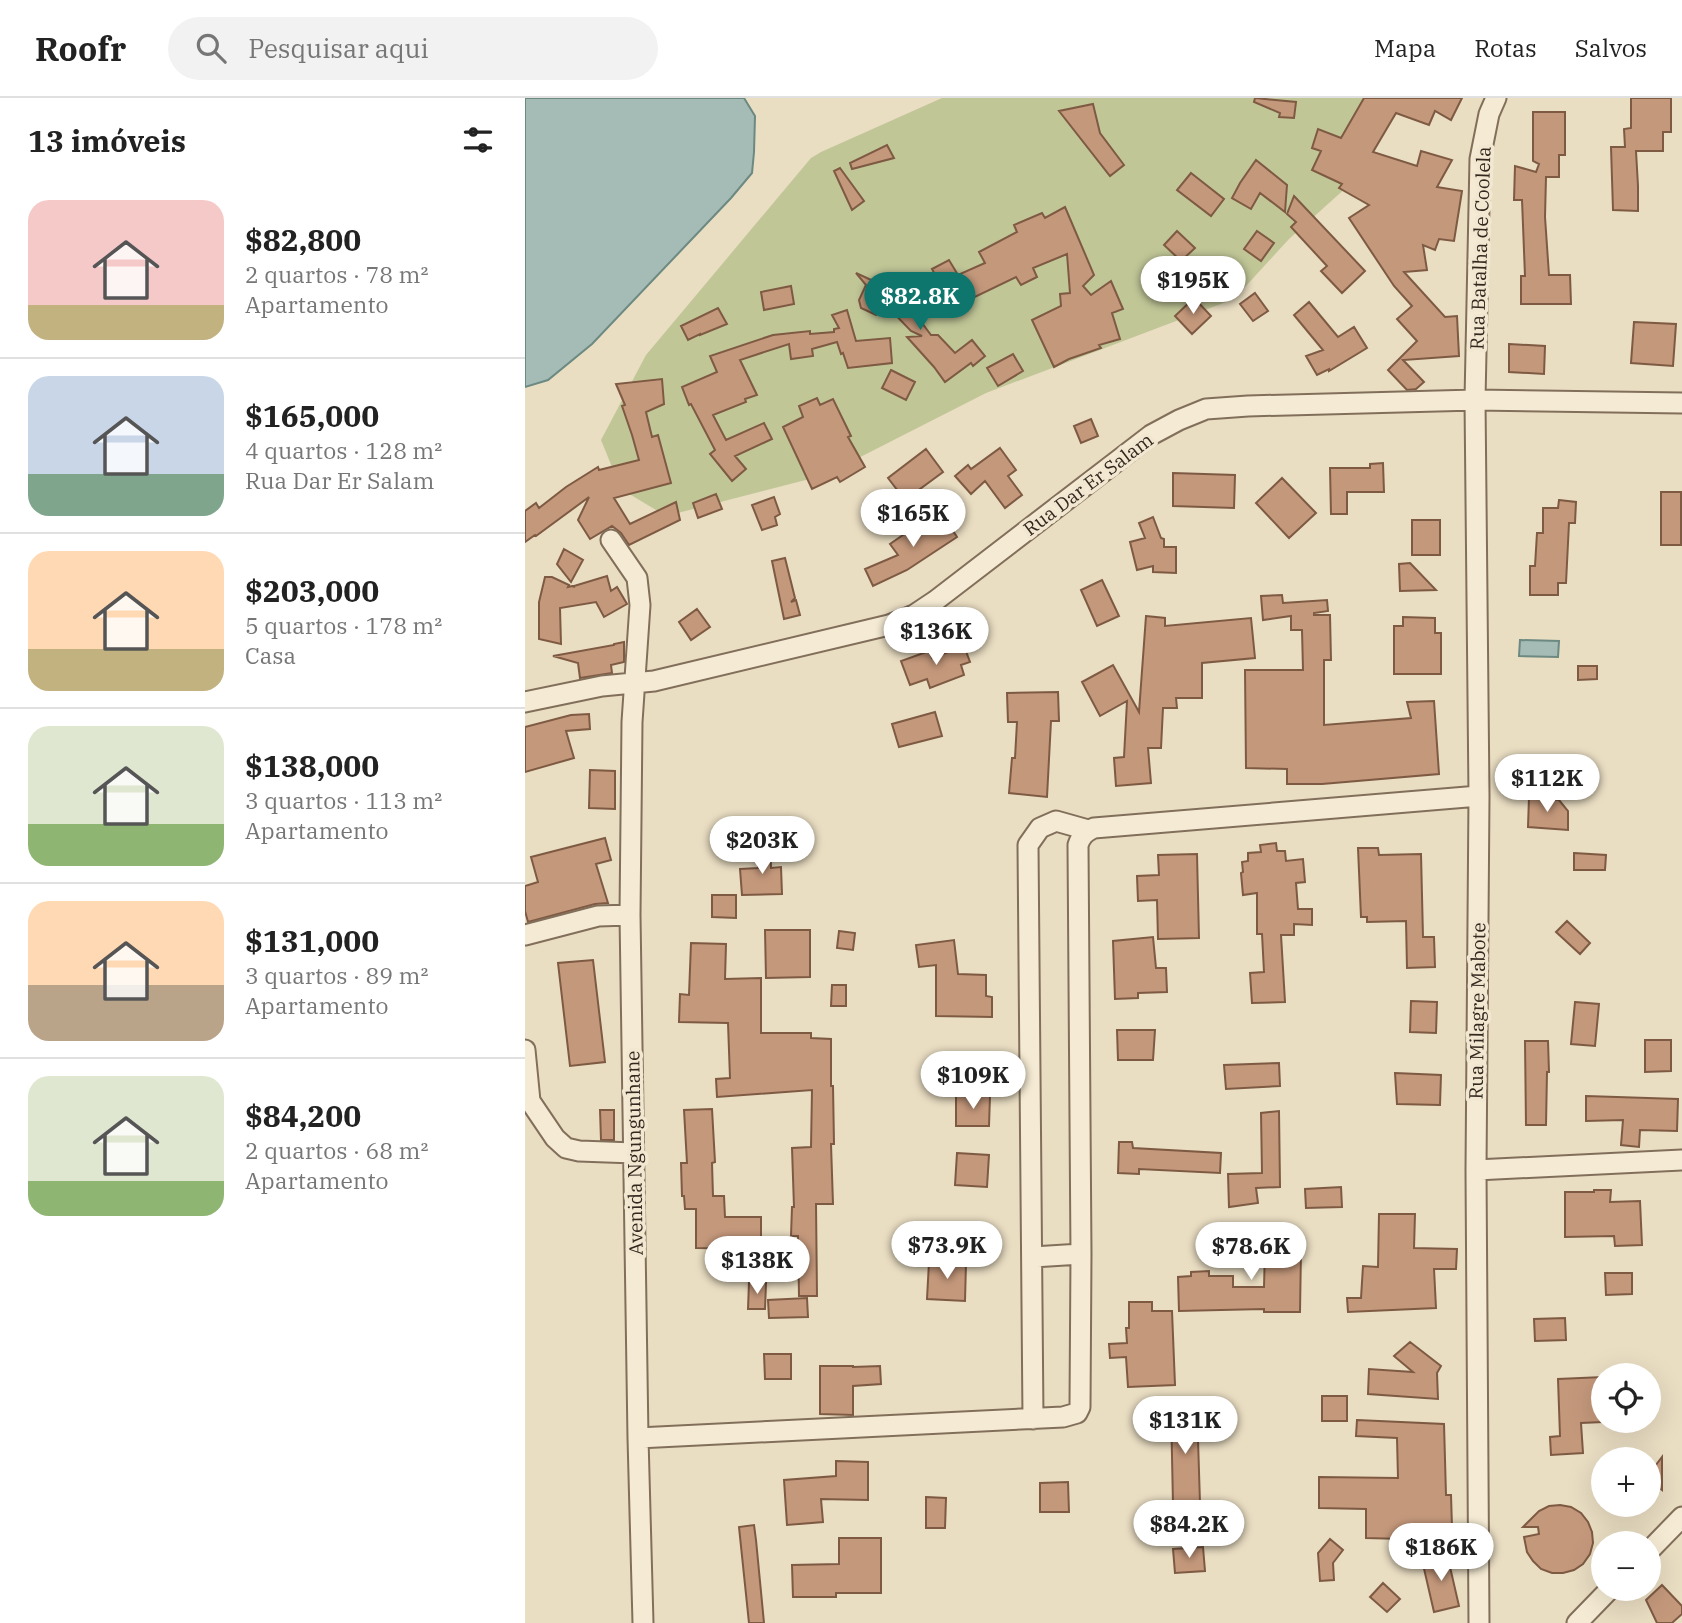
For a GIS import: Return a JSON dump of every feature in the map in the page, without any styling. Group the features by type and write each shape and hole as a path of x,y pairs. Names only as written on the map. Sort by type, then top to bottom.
{"street":[{"name":"Rua Batalha de Coolela","path":"1475,400 1480,159 1489,114 1496,98"},
{"name":"Rua Dar Er Salam","path":"525,702 602,686 654,681 889,625 914,615 1151,435 1179,419 1206,409 1475,400 1682,403"},
{"name":"Rua Milagre Mabote","path":"1475,400 1479,796 1476,1170 1479,1623"},
{"name":"Avenida Ngungunhane","path":"611,540 637,578 640,605 632,722 630,915 643,1623"},
{"path":"1033,1419 1028,845 1039,828 1056,821 1088,830 1479,796"},
{"path":"638,1438 1063,1418 1077,1413 1080,1407 1081,1254 1078,845 1088,830"},
{"path":"525,935 598,916 630,915"},
{"path":"525,1050 530,1101 555,1138 566,1148 579,1151 634,1153"},
{"path":"1476,1170 1682,1160"},
{"path":"1033,1257 1081,1254"},
{"path":"1661,1539 1682,1517"},
{"path":"1577,1623 1598,1601"}],"green space":[{"path":"942,98 1401,98 1348,186 1289,239 1234,299 986,393 825,475 666,516 621,489 601,440 646,355 811,158"}],"water":[{"path":"525,98 744,98 755,116 752,173 731,198 592,344 548,380 525,387"},
{"path":"1520,640 1559,641 1558,657 1519,656"}],"building":[{"path":"1255,98 1296,102 1294,118 1279,117 1280,113 1254,102"},
{"path":"1364,98 1462,98 1451,120 1435,111 1429,125 1396,113 1373,152 1417,166 1421,151 1452,160 1437,187 1462,191 1454,241 1439,239 1435,250 1423,245 1427,270 1404,272 1445,317 1457,316 1459,356 1403,360 1424,382 1416,389 1407,390 1388,370 1417,341 1397,319 1412,306 1394,286 1349,218 1369,205 1339,188 1342,184 1312,170 1321,151 1312,148 1318,129 1341,138"},
{"path":"1631,98 1671,98 1671,132 1663,132 1663,151 1636,151 1638,211 1613,210 1611,147 1625,147 1624,129 1631,128"},
{"path":"1093,104 1100,133 1124,165 1110,176 1059,111"},
{"path":"1533,112 1565,112 1565,155 1559,155 1559,177 1546,177 1545,217 1549,275 1570,275 1571,304 1521,304 1521,276 1525,276 1522,200 1514,200 1515,166 1536,172 1539,164 1533,161"},
{"path":"887,145 894,158 852,169 850,163"},
{"path":"1256,160 1287,185 1285,212 1260,193 1251,209 1232,198"},
{"path":"840,168 864,201 852,210 834,171"},
{"path":"1191,173 1224,199 1211,216 1177,190"},
{"path":"1294,196 1365,271 1342,293 1321,271 1327,266 1291,227 1296,222 1287,214"},
{"path":"1065,207 1094,275 1083,286 1091,295 1111,281 1123,309 1112,313 1120,339 1099,345 1101,348 1054,367 1032,320 1061,306 1060,294 1070,293 1067,254 1033,268 1037,277 1021,285 1016,277 954,307 945,296 918,311 912,300 940,284 932,269 949,260 958,275 985,263 979,252 1017,232 1014,225 1042,213 1045,218"},
{"path":"1177,231 1195,248 1181,261 1164,245"},
{"path":"1257,231 1274,243 1261,261 1244,249"},
{"path":"856,273 891,289 907,303 931,335 938,335 955,353 972,340 985,356 945,382 907,337 922,336 911,331 882,301 876,315 861,308 859,300 866,285"},
{"path":"791,286 794,304 764,310 761,292"},
{"path":"1255,293 1268,311 1253,321 1240,304"},
{"path":"1194,298 1211,316 1192,334 1175,316"},
{"path":"1309,302 1338,337 1354,327 1367,348 1329,371 1317,375 1306,356 1323,350 1294,315"},
{"path":"718,308 727,324 688,340 681,326"},
{"path":"847,310 856,341 890,338 892,363 848,368 837,342 812,349 813,356 791,359 789,344 740,360 757,395 713,415 726,440 764,423 772,439 735,456 746,469 732,481 710,454 715,450 691,404 689,405 682,387 717,372 710,356 773,335 810,331 810,334 834,332 834,329 839,328 832,315"},
{"path":"1634,322 1676,324 1673,366 1631,363"},
{"path":"1509,344 1545,346 1544,374 1509,372"},
{"path":"1013,354 1023,371 998,386 987,368"},
{"path":"891,370 915,382 906,400 882,388"},
{"path":"662,379 664,404 646,412 652,437 658,435 671,483 614,498 630,524 676,502 680,520 629,545 612,526 590,539 578,520 589,497 525,542 525,511 536,503 539,508 598,467 599,470 639,460 622,406 625,405 616,384"},
{"path":"817,398 820,405 833,399 851,436 848,437 865,467 840,482 837,477 812,489 783,427 803,417 799,406"},
{"path":"1091,419 1098,436 1081,443 1074,426"},
{"path":"1000,448 1016,470 1008,476 1022,495 1005,508 985,481 971,494 955,476 968,465 971,469"},
{"path":"926,449 943,472 905,500 888,478"},
{"path":"1383,463 1384,492 1347,492 1347,514 1331,514 1330,468 1370,468 1370,464"},
{"path":"1173,473 1235,475 1234,508 1173,506"},
{"path":"1282,478 1316,513 1289,538 1256,503"},
{"path":"1661,492 1681,492 1681,545 1661,545"},
{"path":"716,494 722,509 698,518 693,503"},
{"path":"774,497 780,514 775,517 777,525 762,530 752,505"},
{"path":"1559,500 1576,502 1575,523 1569,523 1566,583 1558,583 1558,595 1530,595 1530,566 1535,566 1537,533 1543,533 1543,508 1558,508"},
{"path":"942,514 957,537 907,570 873,586 865,569 898,555 890,544 916,526 919,530"},
{"path":"1153,517 1161,538 1164,539 1164,547 1176,547 1176,573 1153,572 1153,566 1137,570 1130,542 1145,538 1139,523"},
{"path":"1412,520 1440,520 1440,555 1412,555"},
{"path":"564,549 583,560 571,582 557,564"},
{"path":"785,558 795,598 791,602 796,600 800,615 784,619 772,561"},
{"path":"1410,563 1436,590 1400,591 1399,564"},
{"path":"607,576 611,591 617,587 627,604 604,617 596,602 560,608 561,644 539,639 539,602 545,577 552,577 569,585 568,587 575,587"},
{"path":"1102,580 1119,616 1097,626 1081,590"},
{"path":"1282,595 1283,603 1327,600 1328,611 1314,613 1330,615 1331,660 1324,660 1324,725 1411,718 1407,702 1434,701 1439,774 1322,784 1287,784 1287,769 1246,768 1245,670 1303,670 1302,630 1291,630 1291,616 1263,620 1261,596"},
{"path":"697,609 710,627 691,640 679,622"},
{"path":"1146,616 1165,618 1165,626 1251,618 1255,658 1202,663 1202,698 1176,698 1177,708 1163,708 1161,748 1148,748 1151,783 1116,786 1114,758 1124,757 1127,701 1100,716 1082,682 1113,665 1139,712"},
{"path":"1403,617 1435,618 1435,633 1441,633 1441,674 1394,674 1394,626 1403,626"},
{"path":"624,642 624,662 611,665 612,673 580,678 578,663 553,656 614,645"},
{"path":"964,646 970,662 961,665 964,675 930,688 927,679 910,685 901,661 929,651 932,658"},
{"path":"1578,666 1597,666 1597,679 1578,680"},
{"path":"1058,692 1059,721 1051,721 1047,797 1009,793 1017,722 1008,722 1007,693"},
{"path":"935,712 942,736 899,747 892,724"},
{"path":"589,714 590,729 566,731 574,758 525,772 525,727 571,715"},
{"path":"590,770 615,771 615,809 589,808"},
{"path":"1529,797 1559,800 1568,811 1568,830 1528,827"},
{"path":"605,838 611,860 596,864 608,903 528,922 525,886 538,882 531,857"},
{"path":"765,838 770,839 771,868 781,867 782,894 742,895 740,869 758,868"},
{"path":"1276,843 1277,851 1285,851 1286,861 1303,859 1305,882 1296,883 1298,909 1312,909 1312,925 1294,924 1294,935 1281,935 1285,1002 1252,1003 1250,973 1264,972 1262,934 1257,934 1257,893 1243,895 1242,862 1248,861 1248,853 1261,852 1260,845"},
{"path":"1358,848 1378,848 1379,855 1421,854 1423,937 1434,937 1435,967 1407,968 1406,921 1367,922 1367,917 1361,917"},
{"path":"1574,853 1606,855 1605,870 1574,870"},
{"path":"1197,854 1199,938 1158,939 1157,900 1138,901 1137,876 1159,875 1158,855"},
{"path":"712,895 736,895 736,918 712,917"},
{"path":"1567,921 1590,943 1580,954 1556,932"},
{"path":"765,930 810,930 810,977 766,978"},
{"path":"839,931 855,933 853,950 837,948"},
{"path":"1153,937 1156,968 1166,968 1167,992 1138,993 1138,998 1115,999 1113,941"},
{"path":"954,940 958,974 986,975 986,996 992,997 992,1017 936,1016 936,965 919,967 916,945"},
{"path":"691,943 726,944 725,979 761,978 761,1033 811,1033 811,1038 831,1039 833,1204 816,1204 817,1296 799,1296 798,1236 791,1236 794,1207 792,1148 811,1147 812,1090 717,1097 716,1079 730,1078 728,1023 679,1022 680,994 689,995"},
{"path":"593,960 605,1062 570,1066 558,963"},
{"path":"832,985 846,985 846,1006 831,1006"},
{"path":"1411,1001 1437,1002 1436,1033 1410,1032"},
{"path":"1575,1002 1599,1004 1595,1046 1571,1044"},
{"path":"1117,1030 1155,1030 1153,1060 1118,1060"},
{"path":"1645,1040 1671,1040 1671,1071 1645,1072"},
{"path":"1525,1041 1548,1041 1546,1125 1526,1125"},
{"path":"1279,1063 1280,1086 1226,1089 1224,1065"},
{"path":"1395,1073 1441,1075 1440,1105 1397,1104"},
{"path":"956,1096 990,1096 989,1126 956,1126"},
{"path":"1586,1096 1678,1099 1677,1131 1640,1130 1639,1147 1621,1145 1623,1120 1586,1121"},
{"path":"712,1109 715,1162 712,1163 713,1196 724,1196 725,1217 761,1217 761,1249 696,1248 696,1209 685,1209 682,1196 681,1163 687,1163 684,1110"},
{"path":"600,1110 614,1110 614,1140 601,1140"},
{"path":"1279,1111 1280,1187 1256,1188 1258,1203 1229,1207 1228,1174 1262,1173 1261,1113"},
{"path":"1119,1142 1132,1142 1133,1148 1221,1153 1220,1173 1139,1169 1139,1174 1118,1173"},
{"path":"957,1153 989,1155 987,1187 955,1185"},
{"path":"1341,1187 1342,1207 1306,1208 1305,1189"},
{"path":"1611,1190 1610,1202 1640,1201 1642,1245 1615,1246 1614,1236 1565,1237 1565,1192"},
{"path":"1379,1214 1415,1214 1414,1248 1457,1249 1456,1269 1434,1269 1436,1308 1348,1312 1347,1298 1361,1298 1363,1266 1378,1267"},
{"path":"1292,1227 1293,1250 1301,1250 1300,1312 1264,1312 1264,1309 1179,1311 1178,1277 1191,1276 1191,1272 1209,1271 1209,1276 1233,1276 1233,1287 1264,1287 1265,1248 1259,1249 1258,1229"},
{"path":"929,1262 966,1263 965,1301 927,1299"},
{"path":"1605,1273 1632,1273 1632,1294 1606,1295"},
{"path":"749,1282 766,1283 765,1309 748,1309"},
{"path":"807,1298 808,1317 769,1318 768,1300"},
{"path":"1129,1302 1152,1302 1152,1311 1172,1311 1175,1385 1128,1387 1126,1357 1110,1358 1109,1344 1127,1343"},
{"path":"1565,1318 1566,1340 1535,1341 1534,1319"},
{"path":"1410,1342 1441,1366 1437,1373 1438,1399 1368,1394 1369,1369 1413,1372 1394,1356"},
{"path":"764,1354 791,1354 791,1379 765,1379"},
{"path":"820,1366 880,1366 881,1384 853,1386 853,1415 820,1414"},
{"path":"1591,1378 1591,1423 1581,1423 1583,1453 1551,1455 1550,1437 1560,1436 1558,1379"},
{"path":"1322,1396 1347,1396 1347,1421 1322,1421"},
{"path":"1171,1408 1197,1408 1200,1503 1173,1504"},
{"path":"1357,1420 1444,1424 1446,1495 1451,1495 1452,1527 1403,1528 1403,1539 1366,1538 1366,1509 1319,1508 1319,1477 1398,1478 1397,1438 1356,1436"},
{"path":"1662,1457 1662,1490 1661,1489"},
{"path":"836,1461 868,1462 868,1500 821,1499 823,1522 787,1525 784,1480 836,1476"},
{"path":"1068,1482 1069,1512 1040,1512 1040,1483"},
{"path":"926,1497 946,1498 945,1528 926,1528"},
{"path":"1549,1506 1571,1507 1581,1513 1592,1531 1590,1554 1583,1564 1574,1570 1552,1573 1541,1569 1527,1552 1524,1537 1539,1534 1538,1527 1523,1527 1539,1511"},
{"path":"754,1525 764,1623 749,1623 739,1527"},
{"path":"839,1538 881,1538 881,1593 793,1597 792,1565 839,1564"},
{"path":"1330,1539 1343,1550 1333,1563 1334,1580 1320,1581 1318,1553"},
{"path":"1203,1547 1205,1571 1175,1573 1173,1549"},
{"path":"1447,1554 1459,1606 1434,1612 1422,1560"},
{"path":"1383,1583 1400,1599 1387,1612 1370,1597"},
{"path":"1661,1586 1682,1606 1682,1614 1672,1623 1657,1623 1646,1601 1661,1601"}]}
